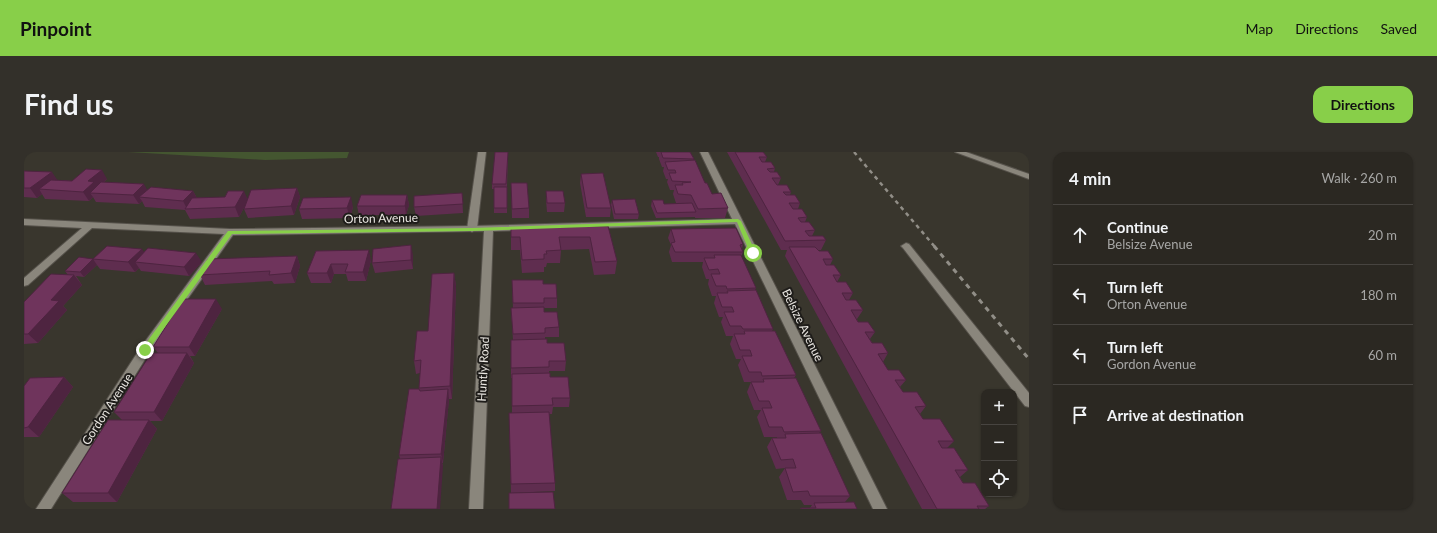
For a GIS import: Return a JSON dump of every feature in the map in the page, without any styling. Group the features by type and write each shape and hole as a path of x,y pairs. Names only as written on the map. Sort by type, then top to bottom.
{"street":[{"path":"472,229 482,152"},
{"name":"Belsize Avenue","path":"704,152 880,509"},
{"path":"959,152 1029,178"},
{"name":"Orton Avenue","path":"24,222 230,232 489,229 738,221"},
{"path":"24,283 89,226"},
{"name":"Huntly Road","path":"476,509 489,229"},
{"name":"Gordon Avenue","path":"43,509 145,350 230,232"},
{"path":"906,246 1029,402"}],"green space":[{"path":"128,152 349,152 347,158 265,160"}],"building":[{"path":"495,152 508,152 506,184 492,184"},
{"path":"661,152 690,152 694,159 663,158"},
{"path":"735,152 763,152 767,157 759,157 762,162 771,162 775,168 767,169 770,172 777,172 781,178 772,178 777,185 787,185 791,192 783,192 786,195 795,195 800,203 789,203 793,209 802,209 807,217 798,218 801,222 809,222 815,230 805,231 809,236 823,236 826,240 785,241"},
{"path":"695,160 705,183 707,183 712,194 721,193 728,208 698,209 691,195 678,194 675,185 683,185 682,183 691,182 672,181 669,173 676,173 675,170 668,170 665,162"},
{"path":"86,169 102,170 88,181 94,182 83,192 39,189 51,180 72,181"},
{"path":"24,171 52,172 30,188 24,188"},
{"path":"603,173 611,208 587,208 581,174"},
{"path":"101,182 144,184 133,195 90,193"},
{"path":"511,183 527,183 529,208 512,209"},
{"path":"151,187 193,191 183,201 139,197"},
{"path":"494,187 507,187 507,208 494,208"},
{"path":"297,188 291,206 244,209 251,190"},
{"path":"228,191 244,191 235,207 185,209 192,198 225,197"},
{"path":"546,191 563,191 565,203 547,203"},
{"path":"462,193 463,204 414,207 414,196"},
{"path":"361,195 407,195 405,206 357,206"},
{"path":"351,197 347,208 299,209 303,198"},
{"path":"635,199 639,214 615,214 612,200"},
{"path":"652,200 663,200 664,204 692,203 696,212 657,213"},
{"path":"608,226 617,261 595,262 590,237 559,237 561,250 546,251 547,254 544,254 544,259 522,260 520,237 511,237 511,228"},
{"path":"736,228 743,244 740,245 743,252 675,252 671,243 675,242 671,229"},
{"path":"411,245 411,260 372,263 373,249"},
{"path":"107,246 142,249 128,262 93,259"},
{"path":"789,247 815,247 819,251 828,251 833,259 823,259 826,265 834,265 841,275 833,275 837,282 846,282 853,293 842,293 846,300 856,300 863,310 851,310 858,322 868,322 875,332 865,332 872,343 882,343 888,353 878,354 888,370 899,370 906,380 895,380 903,392 917,392 926,406 915,407 923,419 940,419 954,441 938,441 942,448 954,448 968,470 955,470 963,483 975,483 981,493 981,497 984,497 989,506 977,506 979,509 937,509"},
{"path":"148,248 196,253 184,267 135,262"},
{"path":"369,250 363,272 345,272 348,264 331,264 327,273 307,273 316,251"},
{"path":"714,255 741,255 756,288 727,289 726,286 716,286 711,274 720,274 718,269 709,270 704,258 715,258"},
{"path":"297,256 291,273 269,275 270,271 200,275 208,259"},
{"path":"79,257 93,259 80,272 65,271"},
{"path":"454,273 450,386 419,388 421,360 414,361 417,331 428,331 432,274"},
{"path":"51,274 74,275 51,300 59,301 28,334 24,334 24,302"},
{"path":"512,280 543,280 543,284 556,284 557,298 544,298 544,303 513,303"},
{"path":"756,290 773,329 743,329 741,326 730,326 724,312 734,312 732,307 722,307 717,293 728,293 727,291"},
{"path":"183,299 216,299 189,347 153,347"},
{"path":"544,307 544,312 557,312 559,327 545,328 545,333 513,334 511,308"},
{"path":"744,331 775,331 796,375 762,376 761,372 749,372 742,356 752,356 750,350 740,350 734,334 745,334"},
{"path":"547,339 547,343 564,343 566,361 549,361 549,367 511,368 511,340"},
{"path":"151,353 187,353 154,412 114,412"},
{"path":"550,373 550,377 568,377 570,398 552,398 553,405 512,406 512,374"},
{"path":"64,377 28,427 24,428 24,386 30,378"},
{"path":"796,378 821,431 784,432 782,427 769,427 762,408 772,408 769,401 759,401 751,382 764,382 763,379"},
{"path":"409,389 419,389 420,391 448,389 441,454 399,455"},
{"path":"549,412 555,483 511,484 509,413"},
{"path":"108,420 149,420 108,493 62,493"},
{"path":"821,433 850,496 810,496 808,491 793,492 785,468 796,468 793,459 781,460 772,438 786,438 785,434"},
{"path":"441,457 437,509 391,509 398,459"},
{"path":"553,492 555,509 509,509 509,493"},
{"path":"854,502 857,509 801,509 816,508 814,503"}],"railway":[{"path":"854,152 935,247"},
{"path":"934,246 1029,359"}],"route":[{"path":"145,350 230,232 472,229 738,221 753,253"}]}
